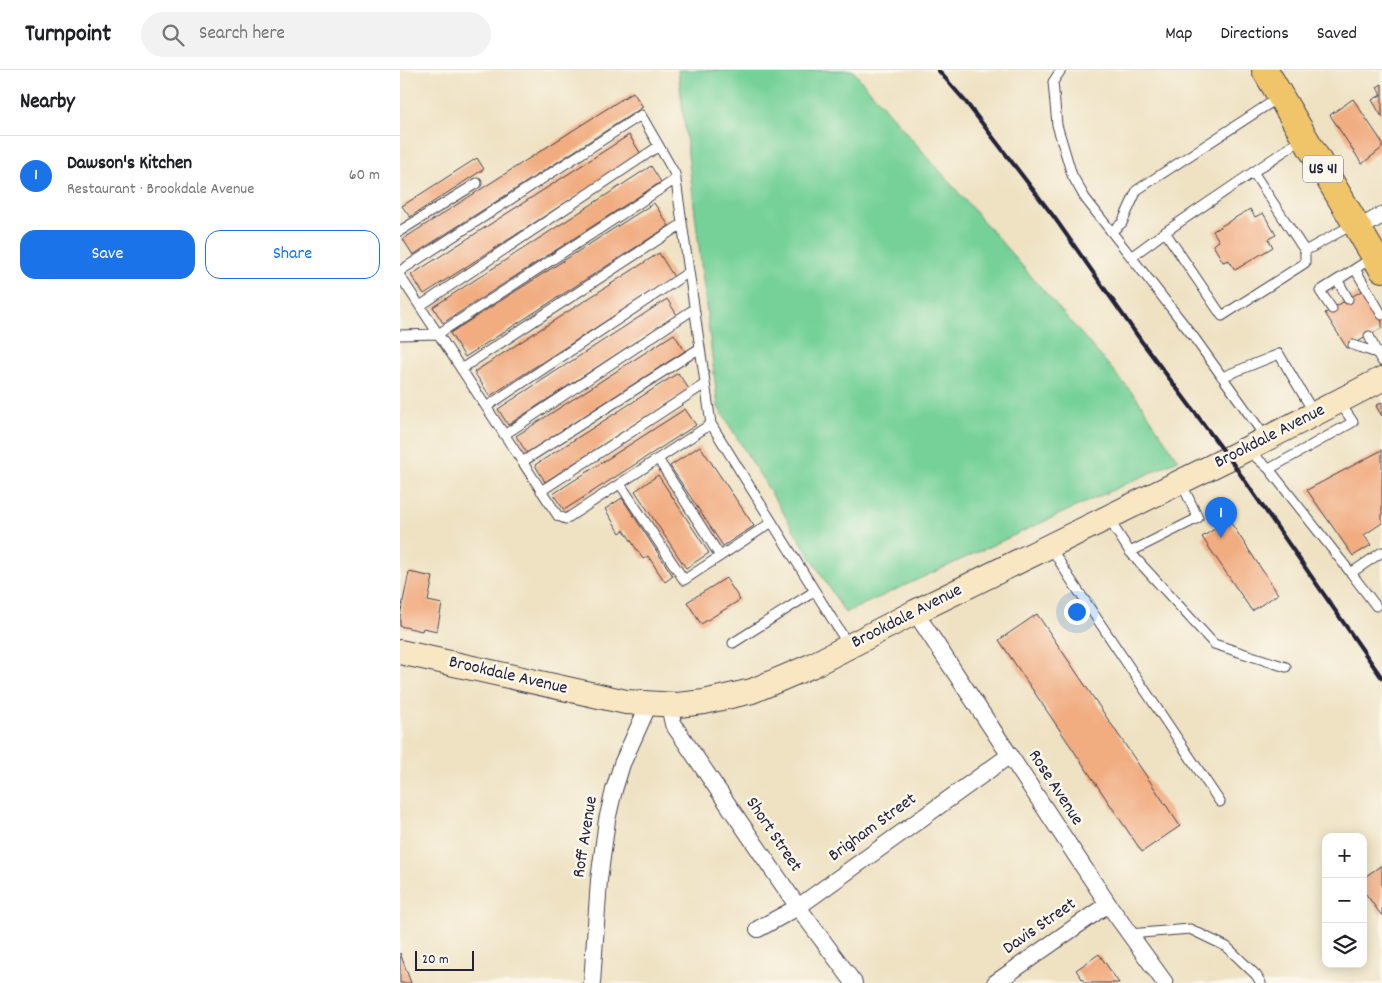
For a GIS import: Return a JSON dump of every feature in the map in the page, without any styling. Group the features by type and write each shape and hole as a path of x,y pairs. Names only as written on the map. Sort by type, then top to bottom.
{"main road":[{"name":"US 41","path":"1265,70 1357,226 1371,265"}],"street":[{"path":"1357,226 1382,214"},
{"name":"Brookdale Avenue","path":"400,652 598,696 659,704 704,702 752,691 811,666 915,612 1257,444 1382,379"},
{"name":"Rose Avenue","path":"915,612 1108,904 1165,983"},
{"name":"Short Street","path":"659,704 798,907 854,983"},
{"name":"Roff Avenue","path":"592,983 599,880 614,790 622,764 659,704"},
{"name":"Brigham Street","path":"758,929 798,907 1010,755"},
{"name":"Davis Street","path":"995,983 1108,904"}],"lane":[{"path":"1061,70 1053,82 1057,125 1072,174 1084,198 1112,231 1193,336 1222,377 1269,469 1376,606"},
{"path":"1112,231 1122,223 1137,190 1280,97"},
{"path":"400,271 641,115 675,174 711,424 850,646"},
{"path":"1131,257 1304,137"},
{"path":"420,306 659,146"},
{"path":"1165,232 1222,316 1305,263 1304,251 1252,172"},
{"path":"400,336 438,334 676,179"},
{"path":"400,232 477,182"},
{"path":"462,369 682,224"},
{"path":"1304,251 1357,226"},
{"path":"1332,309 1320,291 1371,265 1382,314"},
{"path":"486,406 689,272"},
{"path":"400,276 558,516 566,519 711,424"},
{"path":"1338,281 1348,299"},
{"path":"504,435 694,308"},
{"path":"1369,336 1380,357"},
{"path":"1380,357 1382,344"},
{"path":"1353,345 1380,357"},
{"path":"522,462 700,348"},
{"path":"1222,377 1279,354 1315,414"},
{"path":"541,491 705,384"},
{"path":"1269,469 1353,422 1339,401"},
{"path":"658,459 720,556"},
{"path":"1130,552 1198,518 1181,482"},
{"path":"620,484 684,580 772,522"},
{"path":"1108,517 1130,552 1214,644 1286,668"},
{"path":"1050,546 1220,802"},
{"path":"1351,573 1382,552"},
{"path":"734,643 816,591"},
{"path":"1129,934 1190,929 1227,948 1256,975 1261,983"}],"green space":[{"path":"678,70 852,70 1137,398 1178,460 845,613 718,407"}],"building":[{"path":"1382,84 1382,117 1372,100 1381,95 1377,87"},
{"path":"633,92 643,107 413,255 403,239"},
{"path":"1353,99 1382,142 1382,148 1362,164 1330,115"},
{"path":"629,135 641,154 424,294 411,275"},
{"path":"477,158 484,169 410,217 402,206"},
{"path":"651,166 661,182 443,323 433,307"},
{"path":"654,203 669,226 465,357 450,333"},
{"path":"1250,209 1255,217 1263,213 1276,235 1268,239 1273,247 1235,270 1229,260 1223,262 1213,245 1219,241 1213,231"},
{"path":"659,253 674,277 490,396 474,372"},
{"path":"1363,290 1382,322 1382,328 1347,348 1325,313"},
{"path":"667,299 677,315 508,425 498,409"},
{"path":"674,334 685,351 527,453 516,436"},
{"path":"678,373 689,389 545,482 535,465"},
{"path":"1382,402 1382,416 1376,406"},
{"path":"685,409 696,425 564,510 553,494"},
{"path":"700,446 754,526 723,546 670,466"},
{"path":"1382,450 1382,523 1364,535 1371,545 1353,556 1307,490"},
{"path":"658,475 709,553 686,568 635,491"},
{"path":"622,498 673,576 665,582 648,556 643,559 624,530 620,533 605,509"},
{"path":"1229,520 1278,594 1252,611 1202,537"},
{"path":"409,572 433,577 428,601 442,604 437,631 423,628 422,631 400,626 400,616"},
{"path":"726,578 740,600 701,624 687,602"},
{"path":"1037,614 1180,826 1142,852 999,640"},
{"path":"1382,865 1382,916 1367,895 1367,875"},
{"path":"400,953 411,983 400,983"},
{"path":"1099,954 1119,983 1085,983 1076,970"}],"railway":[{"path":"938,70 965,101 1054,217 1142,342 1229,458 1382,678"}],"place":[{"name":"Dawson's Kitchen","path":"1221,538"}]}
